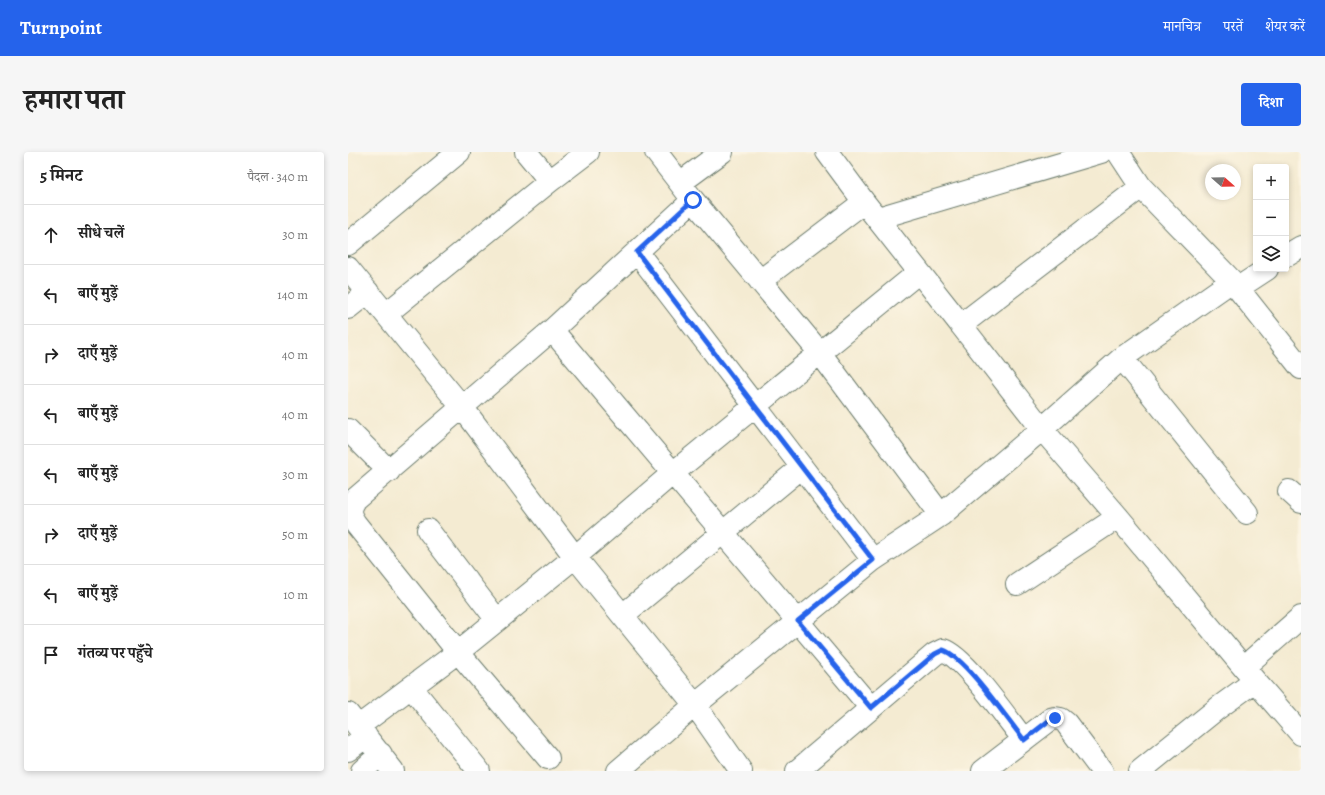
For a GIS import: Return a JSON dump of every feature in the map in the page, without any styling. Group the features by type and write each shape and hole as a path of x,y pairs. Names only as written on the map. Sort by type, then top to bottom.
{"street":[{"path":"348,244 459,152"},
{"path":"526,152 550,180"},
{"path":"386,314 550,180 588,152"},
{"path":"656,152 693,200 820,353 941,515"},
{"path":"680,183 722,152"},
{"path":"827,152 1042,429 1301,734"},
{"path":"760,281 871,210 1101,152"},
{"path":"1118,152 1141,187 1235,284 1301,368"},
{"path":"961,325 1141,187"},
{"path":"548,758 458,652 350,516 350,505 552,330 693,200"},
{"path":"1289,254 1301,246"},
{"path":"637,252 873,560"},
{"path":"348,268 462,407 575,557 695,705 741,771"},
{"path":"348,750 358,725 458,652 575,557 673,473 919,272"},
{"path":"618,771 695,705 873,560 941,515 1042,429 1122,358 1235,284 1261,272"},
{"path":"348,308 368,292"},
{"path":"552,330 871,708"},
{"path":"1122,358 1247,513"},
{"path":"348,430 389,471"},
{"path":"622,615 802,467"},
{"path":"1017,584 1118,517"},
{"path":"428,530 497,620"},
{"path":"1140,771 1218,708 1301,617"},
{"path":"797,771 935,654 943,650 950,652 972,674 1024,740"},
{"path":"411,687 479,771"},
{"path":"986,770 1051,719 1055,718 1066,722 1102,771"},
{"path":"358,725 387,763 362,771"}],"route":[{"path":"693,200 637,252 873,560 798,621 871,708 935,654 943,650 950,652 972,674 1024,740 1051,719 1055,718"}]}
